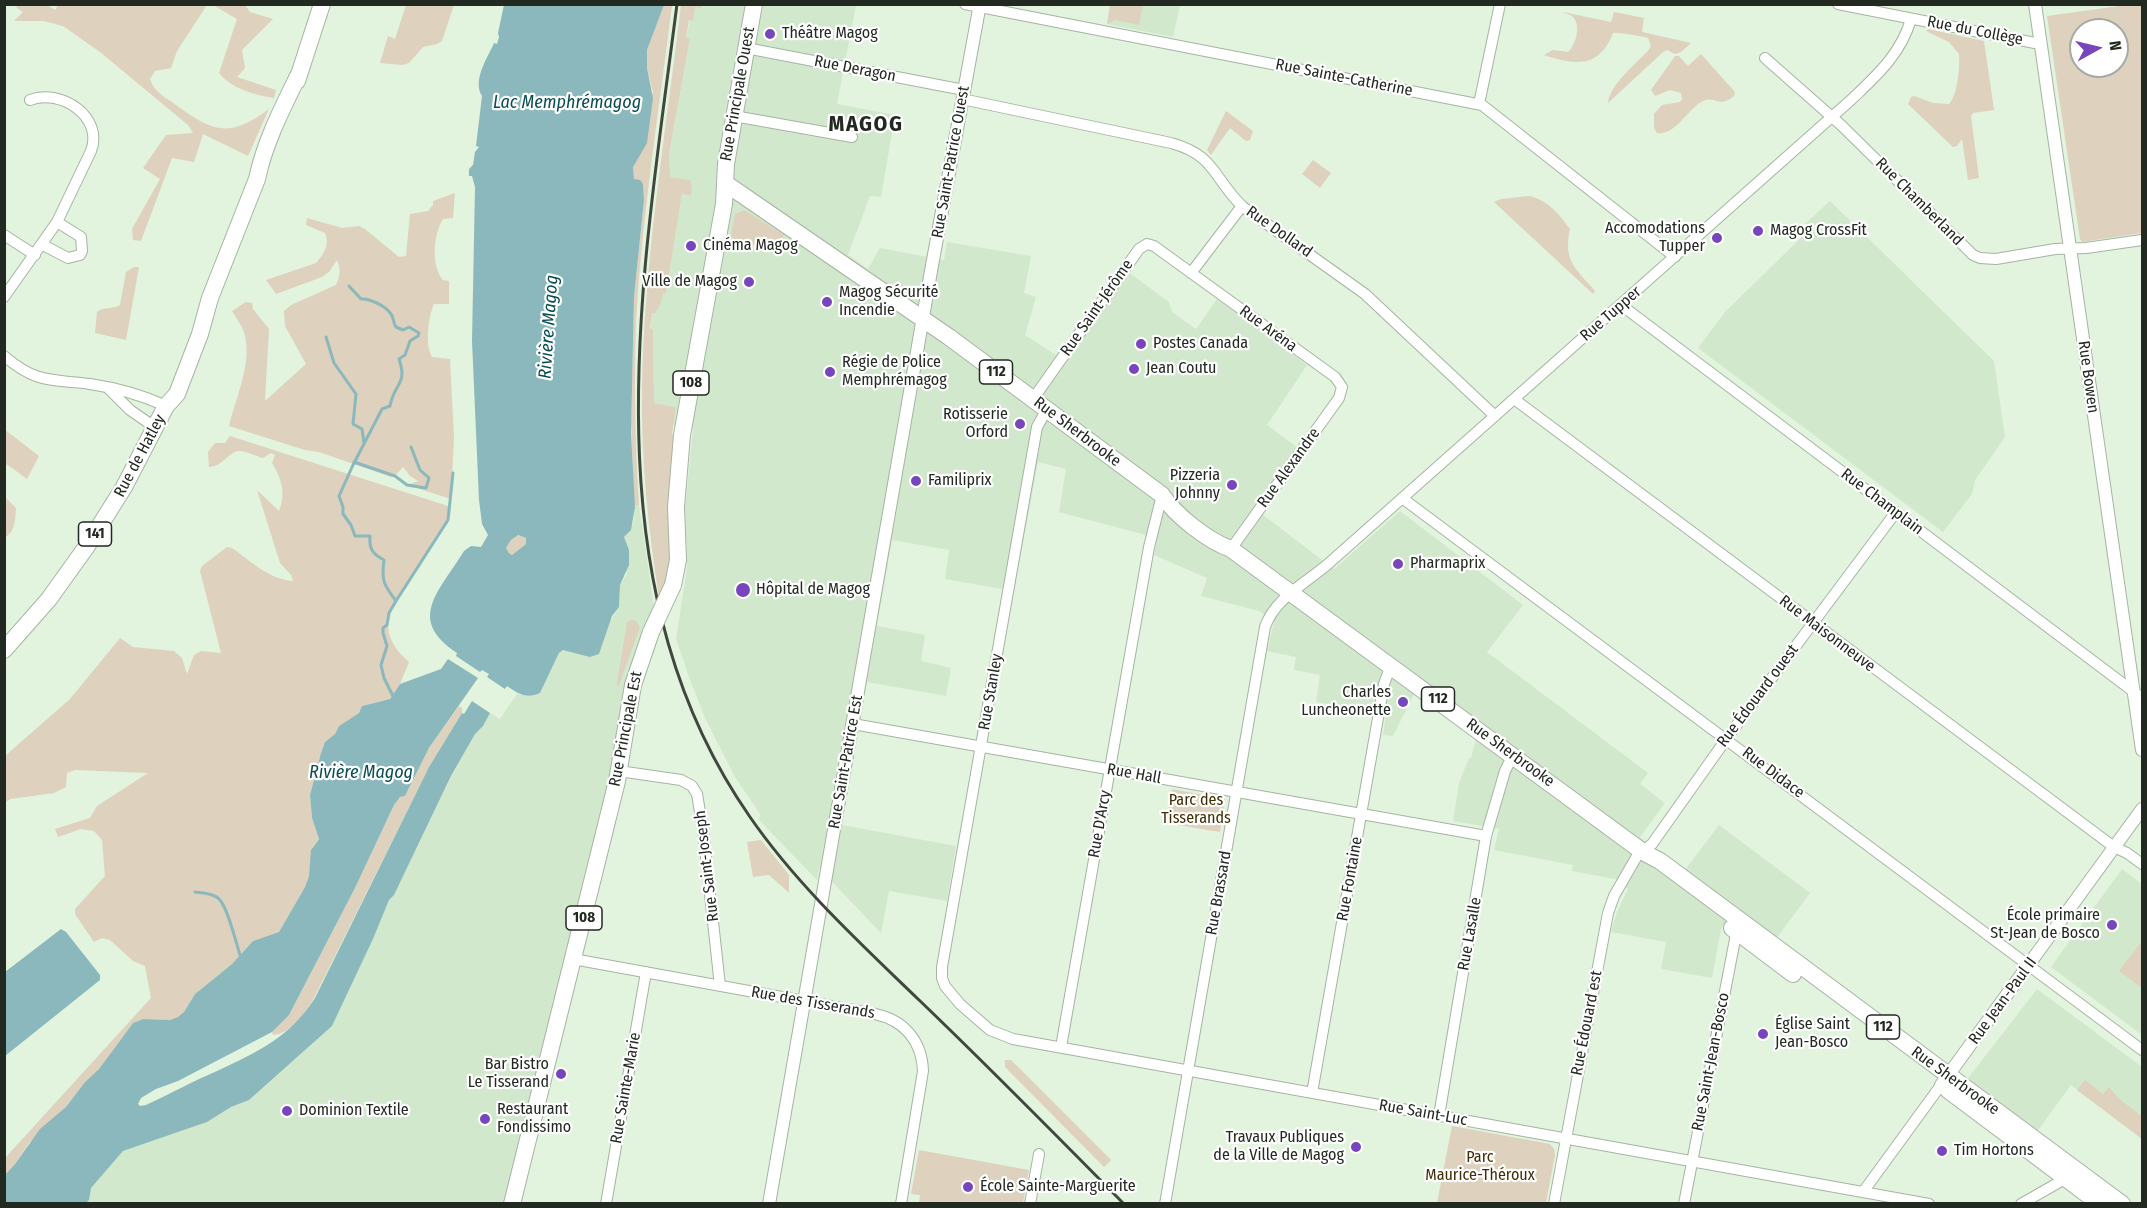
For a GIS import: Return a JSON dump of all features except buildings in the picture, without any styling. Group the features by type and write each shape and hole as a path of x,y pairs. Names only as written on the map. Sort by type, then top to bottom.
{"main road":[{"name":"Rue de Hatley","path":"4,650 49,599 87,546 124,487 166,406 177,394 200,334 210,298 257,178 261,159 300,72 322,4"},
{"name":"Rue Principale Ouest","path":"725,183 726,164 754,4"},
{"name":"Rue Sherbrooke","path":"725,183 949,337 1162,495 1171,509 1220,545 1231,549 1292,592 1643,852 1660,872 1737,926 2072,1175 2122,1203"},
{"name":"Rue Principale Est","path":"512,1203 619,771 633,684 651,632 673,585 678,560 676,507 682,435 724,204 725,183"},
{"name":"Rue Sherbrooke","path":"2072,1175 2100,1203"}],"street":[{"name":"Rue Sainte-Catherine","path":"964,4 1479,104 1490,109 1675,257"},
{"path":"1479,104 1500,4"},
{"name":"Rue du Collège","path":"1838,4 2040,44"},
{"name":"Rue Bowen","path":"2035,4 2069,249 2138,695 2142,750"},
{"name":"Rue Saint-Patrice Ouest","path":"923,320 980,6"},
{"name":"Rue Tupper","path":"1292,592 1316,574 1831,117 1889,63 1902,44 1911,19"},
{"name":"Rue Deragon","path":"746,48 963,94"},
{"name":"Rue Chamberland","path":"1766,58 1831,117 1973,255 1996,259 2142,240"},
{"name":"Rue Dollard","path":"963,94 1195,151 1207,161 1242,206 1365,294 1495,416"},
{"path":"4,297 43,245 57,222 95,139 88,121 67,102 52,97 30,100"},
{"path":"734,117 852,137"},
{"path":"1191,273 1242,206"},
{"path":"43,245 68,258 80,255 81,237 57,222"},
{"path":"4,235 35,255"},
{"name":"Rue Saint-Jérôme","path":"1040,404 1141,247 1147,244 1154,246 1191,273"},
{"name":"Rue Aréna","path":"1191,273 1335,377 1342,387"},
{"name":"Rue Champlain","path":"1621,305 2138,695"},
{"name":"Rue Saint-Patrice Est","path":"769,1203 923,320"},
{"path":"4,356 19,369 32,376 108,388 138,395 166,406"},
{"name":"Rue Alexandre","path":"1231,549 1339,398 1342,387"},
{"path":"108,388 130,410 156,428"},
{"name":"Rue Maisonneuve","path":"1514,399 2114,847 2142,864"},
{"name":"Rue Stanley","path":"942,978 1040,404"},
{"name":"Rue D'Arcy","path":"1061,1047 1151,534 1162,495"},
{"name":"Rue Didace","path":"1402,498 1727,738 2142,1050"},
{"name":"Rue Édouard ouest","path":"1643,852 1652,844 1727,738 1896,512"},
{"name":"Rue Brassard","path":"1165,1203 1265,627 1271,613 1292,592"},
{"name":"Rue Fontaine","path":"1312,1093 1384,684 1391,665"},
{"name":"Rue Hall","path":"853,724 1486,836"},
{"name":"Rue Lasalle","path":"1439,1116 1486,836 1505,771 1513,755"},
{"name":"Rue Saint-Joseph","path":"619,771 681,780 692,786 697,794 720,986"},
{"name":"Rue Jean-Paul II","path":"1863,1192 2142,809"},
{"name":"Rue Édouard est","path":"1554,1203 1610,907 1637,856 1643,852"},
{"name":"Rue Saint-Jean-Bosco","path":"1684,1203 1737,926"},
{"name":"Rue des Tisserands","path":"573,959 889,1017 902,1024 917,1042 922,1056 923,1071 901,1203"},
{"name":"Rue Sainte-Marie","path":"606,1203 646,972"},
{"name":"Rue Saint-Luc","path":"942,978 948,990 960,1004 990,1030 1013,1039 1929,1203"},
{"path":"1030,1203 1039,1154"},
{"path":"2020,1203 2072,1175"}],"shaded area":[{"path":"701,4 856,5 837,104 895,115 881,197 870,196 848,255 868,269 880,248 944,260 947,242 1031,256 1024,293 1036,297 1025,335 1056,355 1120,266 1169,302 1172,312 1196,329 1217,299 1307,365 1267,425 1297,447 1254,508 1334,569 1400,511 1523,605 1487,652 1648,773 1640,784 1665,803 1640,837 1685,870 1719,825 1810,893 1776,939 1736,909 1721,929 1712,978 1661,969 1666,942 1611,932 1628,889 1615,879 1572,871 1573,865 1494,850 1499,829 1453,821 1459,783 1469,758 1471,758 1476,739 1414,694 1393,736 1383,735 1386,712 1350,705 1349,708 1316,702 1320,675 1294,670 1296,657 1267,651 1274,622 1259,611 1201,596 1207,578 1154,555 1157,538 1059,512 1066,469 1038,462 1014,591 945,579 949,550 892,540 877,626 925,635 921,661 951,668 946,696 867,682 842,825 956,846 947,901 889,891 881,933 819,868 817,880 759,820 760,814 735,777 706,720 676,639 687,568 685,510 693,429 673,425 676,407 654,403 653,329 650,328 652,312 663,292 666,292 682,194 690,196 692,187 689,180 670,177 669,154 690,40 686,39 690,20 695,7 701,8"},
{"path":"1110,5 1180,5 1173,37 1107,24"},
{"path":"1830,201 1994,361 2005,437 1975,480 1972,494 1943,532 1698,348 1725,312 1810,229 1805,224"},
{"path":"634,505 639,505 654,606 640,639 624,689 612,768 505,1203 86,1204 89,1200 90,1188 123,1151 207,1122 231,1107 249,1100 332,1026 389,900 394,895 475,733 483,726 490,713 500,719 517,694 530,696 540,693 560,651 610,622 619,607 620,585 627,574 624,537 634,520"},
{"name":"École primaire St-Jean de Bosco","path":"2122,869 2142,884 2142,1035 2051,967"},
{"path":"2037,989 2142,1067 2142,1139 2071,1085 2036,1133 1966,1081"}],"green space":[{"path":"59,4 207,5 177,51 171,68 155,71 150,79 152,84 164,97 201,122 212,126 232,128 243,125 269,109 248,156 203,134 194,162 172,158 141,241 133,240 132,229 160,179 143,168 166,135 193,133 188,125 100,52 63,26 44,21 14,21 23,12 16,7 18,5 47,5 55,10"},
{"path":"213,5 245,5 250,12 273,19 242,50 245,68 237,77 276,90 274,98 237,87 219,73 237,19"},
{"path":"406,5 454,5 442,41 423,47 409,63 402,65 380,63 388,36 395,39"},
{"path":"664,5 672,5 647,203 636,322 635,413 639,505 634,505 631,424 634,297 644,200 643,184 634,179 633,167 653,92 647,68 647,50"},
{"path":"681,5 701,5 701,8 695,7 693,21 689,20 686,38 690,39 669,154 670,177 690,180 691,196 682,194 666,293 663,293 661,303 655,313 652,313 650,328 653,329 654,403 676,407 672,434 674,435 669,574 659,597 644,467 642,389 651,244"},
{"path":"1110,5 1143,5 1139,25 1115,20 1107,24"},
{"path":"2142,5 2142,233 2082,242 2047,16"},
{"path":"1563,12 1611,22 1614,12 1644,18 1642,32 1691,43 1681,52 1675,54 1667,50 1662,53 1608,103 1618,82 1648,51 1651,46 1648,38 1613,33 1601,53 1585,61 1566,61 1544,55 1553,50 1568,52 1573,45 1577,34 1577,24 1572,16"},
{"path":"1928,29 1984,41 1994,110 1973,113 1971,116 1979,178 1968,180 1962,139 1957,146 1953,147 1908,104 1914,96 1933,103 1949,104 1956,87 1959,54 1949,42 1926,31"},
{"path":"1701,54 1735,92 1734,96 1721,102 1703,101 1676,126 1664,133 1657,133 1654,128 1654,114 1662,105 1680,102 1682,99 1681,93 1670,90 1655,96 1651,90 1675,56 1679,56 1688,66"},
{"path":"1226,111 1253,131 1250,140 1246,141 1230,128 1211,155 1207,150"},
{"path":"1313,160 1331,173 1320,188 1302,174"},
{"path":"455,193 453,218 443,219 435,242 435,259 439,274 443,280 449,281 449,304 434,304 428,338 432,357 450,359 454,438 451,499 407,485 418,481 410,476 403,467 391,477 319,452 305,450 229,426 245,367 246,355 244,332 232,311 246,302 252,303 253,309 269,329 265,401 306,364 285,326 284,311 291,305 336,285 339,276 337,260 329,272 322,277 276,294 266,280 316,263 321,256 326,245 325,233 306,225 307,218 342,228 359,226 399,257 406,256 410,214 428,211 433,201"},
{"path":"1529,196 1547,204 1570,229 1568,249 1572,263 1595,291 1593,294 1494,202"},
{"path":"744,210 784,235 780,241 774,245 760,246 730,240 735,214"},
{"path":"139,267 126,340 95,333 97,312 120,305 126,272"},
{"path":"4,429 39,456 27,479 5,463"},
{"path":"230,436 451,507 448,520 389,613 389,634 409,662 400,684 390,699 362,706 359,713 339,726 335,734 325,742 310,795 312,818 319,838 312,848 309,876 305,887 279,932 253,941 232,964 195,994 184,1012 178,1017 170,1020 143,1019 133,1023 99,1069 85,1082 66,1107 29,1143 5,1175 5,1158 151,998 145,966 133,961 110,940 102,938 94,942 75,914 75,909 105,876 102,840 94,831 81,829 58,837 55,829 90,818 97,806 148,773 75,770 67,773 66,787 54,793 10,799 5,803 5,756 70,699 120,638 133,647 174,651 182,658 187,674 194,655 201,651 221,653 200,571 202,566 227,547 232,548 268,573 293,581 291,575 280,563 257,490 279,511 282,493 278,475 272,463 275,455 271,453 263,458 239,451 218,465 209,467 208,452 215,443 225,443"},
{"path":"5,497 16,508 13,528 5,537"},
{"path":"518,535 526,538 526,544 512,555 506,548"},
{"path":"635,620 640,627 618,688 627,622"},
{"path":"459,706 462,708 462,713 429,767 314,998 292,1026 273,1035 272,1032 290,1013 355,888 394,805 400,797 405,796 429,748"},
{"name":"Parc des Tisserands","path":"1172,789 1225,799 1220,832 1166,823"},
{"path":"761,840 789,875 789,893 769,875 753,877 747,842"},
{"path":"2142,941 2142,988 2119,971"},
{"path":"1005,1060 1011,1060 1111,1160 1104,1167 1005,1067"},
{"path":"2085,1080 2103,1094 2109,1087 2118,1098 2140,1115 2142,1113 2142,1139 2077,1090"},
{"name":"Parc Maurice-Théroux","path":"1452,1126 1550,1144 1555,1155 1546,1203 1437,1203"},
{"name":"École Sainte-Marguerite","path":"919,1150 1029,1170 1023,1203 919,1203 920,1195 911,1194"}],"water":[{"name":"Lac Memphrémagog","path":"504,5 664,5 647,50 647,68 653,98 647,143 633,167 634,179 640,180 643,184 644,200 634,297 631,433 635,507 631,530 624,537 629,550 629,565 620,585 619,607 612,616 599,654 590,657 563,650 559,653 540,693 531,696 519,693 507,686 505,689 487,677 489,674 482,670 480,672 456,656 457,653 442,641 433,628 430,617 437,592 464,551 471,546 481,547 488,535 482,524 479,500 472,341 475,187 472,176 469,176 469,169 473,165 475,152 479,147 476,146 482,96 479,90 480,76 494,43 497,44","holes":["518,535 526,538 526,544 512,555 509,553 506,548 511,540"]},
{"name":"Rivière Magog","path":"448,659 478,678 429,748 405,796 400,797 394,805 355,888 289,1015 272,1032 178,1081 156,1089 141,1098 138,1104 146,1105 259,1050 284,1033 305,1012 315,998 429,767 462,713 464,714 472,701 490,713 451,776 394,895 389,900 332,1026 249,1100 231,1107 207,1122 123,1151 91,1188 89,1200 86,1203 5,1203 5,1175 40,1129 66,1107 85,1082 99,1069 133,1023 143,1019 170,1020 178,1017 184,1012 195,994 232,964 253,941 279,932 305,887 309,876 311,850 319,839 312,818 310,795 325,742 335,734 339,726 359,713 362,706 390,699 400,684 441,669"},
{"path":"61,929 66,932 100,975 100,980 5,1056 5,972"}],"waterway":[{"path":"349,286 361,299 373,301 389,311 396,327 403,330 409,327 419,333 410,341 405,355 399,359 402,374 390,406 382,409 339,496 343,514 355,536 370,536 372,550 384,560 384,582 396,601"},
{"path":"326,337 334,363 356,394 353,424 362,429 364,443"},
{"path":"354,462 395,476 407,485 426,488 429,478 420,470 411,447"},
{"path":"393,696 384,678 381,665 387,646 383,628 387,625 389,613 396,601 448,520 453,473"},
{"path":"195,892 213,895 221,902 228,916 240,955"}],"railway":[{"path":"677,4 651,211 641,316 638,422 645,526 664,627 698,725 750,817 808,889 1124,1204"}],"place":[{"name":"Théâtre Magog","path":"770,34"},
{"name":"Magog CrossFit","path":"1758,231"},
{"name":"Accomodations Tupper","path":"1717,238"},
{"name":"Cinéma Magog","path":"691,246"},
{"name":"Ville de Magog","path":"749,282"},
{"name":"Magog Sécurité Incendie","path":"827,302"},
{"name":"Postes Canada","path":"1141,344"},
{"name":"Jean Coutu","path":"1134,369"},
{"name":"Régie de Police Memphrémagog","path":"830,372"},
{"name":"Rotisserie Orford","path":"1020,424"},
{"name":"Familiprix","path":"916,481"},
{"name":"Pizzeria Johnny","path":"1232,485"},
{"name":"Pharmaprix","path":"1398,564"},
{"name":"Hôpital de Magog","path":"743,590"},
{"name":"Charles Luncheonette","path":"1403,702"},
{"name":"École primaire St-Jean de Bosco","path":"2112,925"},
{"name":"Église Saint Jean-Bosco","path":"1763,1034"},
{"name":"Bar Bistro Le Tisserand","path":"561,1074"},
{"name":"Dominion Textile","path":"287,1111"},
{"name":"Restaurant Fondissimo","path":"485,1119"},
{"name":"Travaux Publiques de la Ville de Magog","path":"1356,1147"},
{"name":"Tim Hortons","path":"1942,1151"},
{"name":"École Sainte-Marguerite","path":"968,1187"}],"district":[{"name":"MAGOG","path":"866,125"}]}
